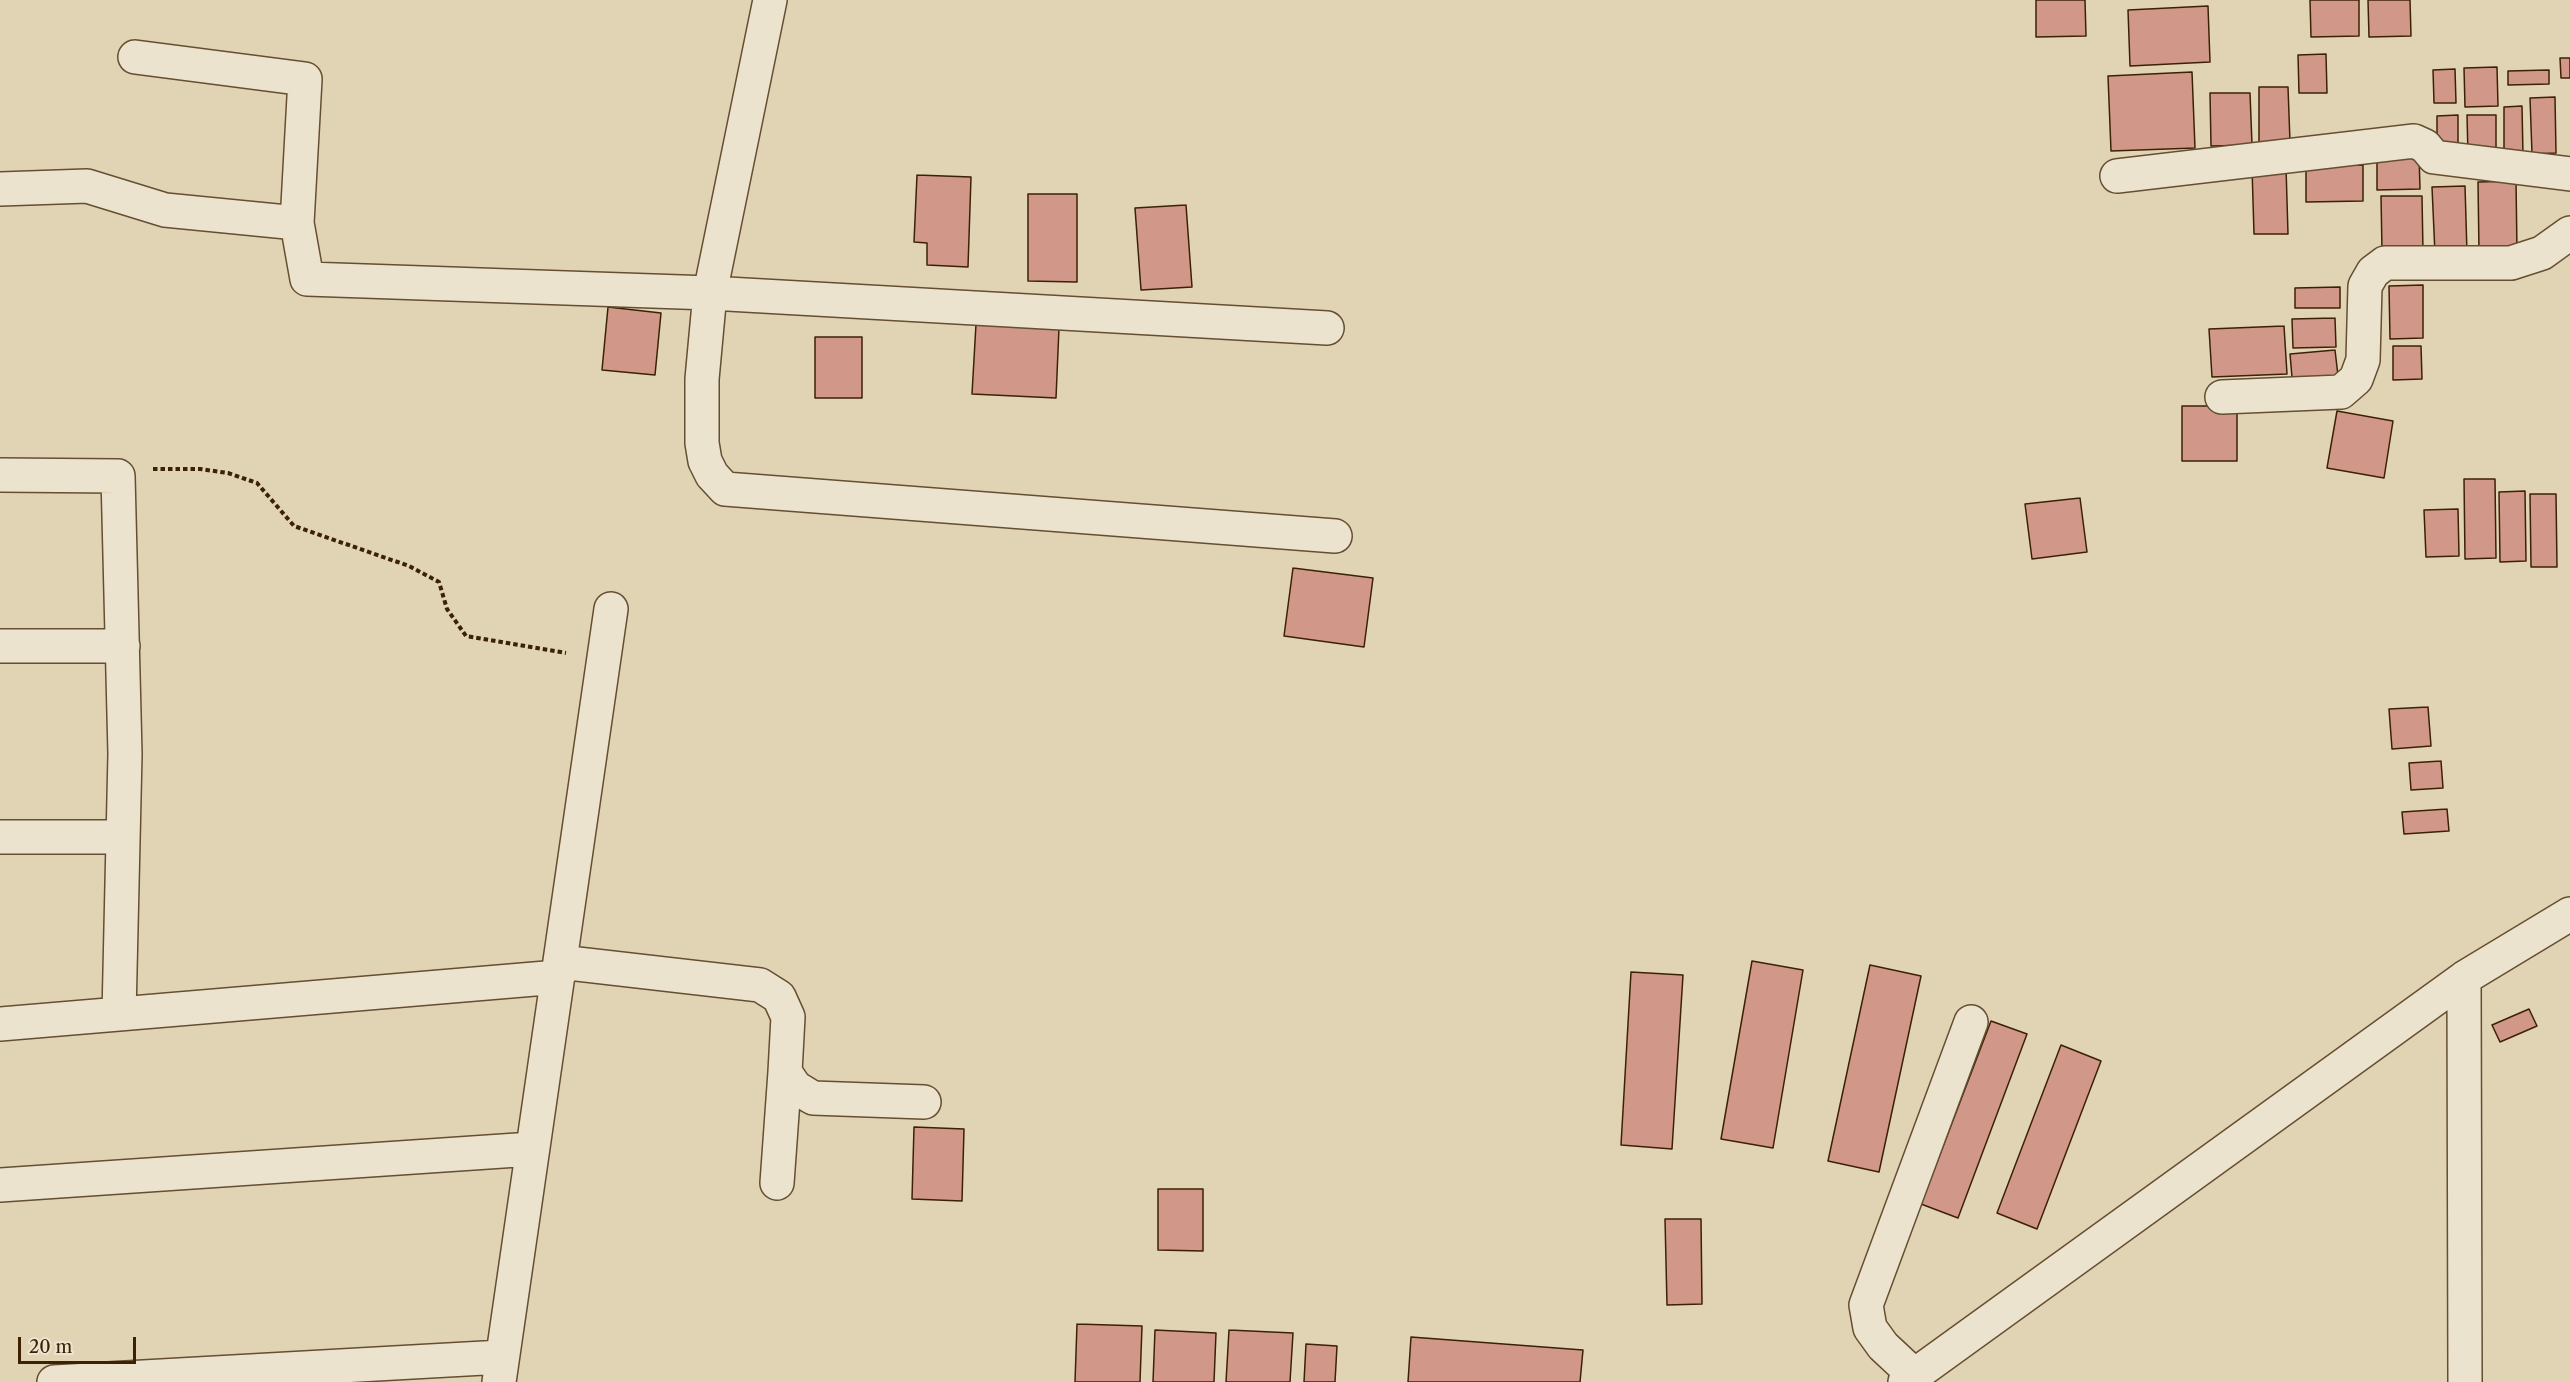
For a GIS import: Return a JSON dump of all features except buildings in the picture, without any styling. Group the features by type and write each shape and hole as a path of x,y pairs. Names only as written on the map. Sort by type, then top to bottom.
{"street":[{"path":"770,0 710,293 702,379 702,443 709,468 725,489 1335,536"},
{"path":"135,57 305,79 297,223 307,279 710,293 1327,328"},
{"path":"2117,176 2414,141 2425,146 2434,157 2570,174"},
{"path":"0,189 87,186 165,210 297,223"},
{"path":"2222,397 2341,392 2356,379 2362,360 2365,286 2373,272 2385,263 2511,263 2542,253 2570,233"},
{"path":"0,475 118,476 123,646 123,837 119,1014"},
{"path":"54,1382 500,1370 612,609"},
{"path":"0,646 123,646"},
{"path":"0,837 123,837"},
{"path":"1971,1022 1866,1305 1870,1328 1909,1379 2464,978 2570,914"},
{"path":"0,1024 559,970 760,985 779,997 788,1017 777,1183"},
{"path":"2464,978 2465,1382"},
{"path":"785,1072 795,1087 813,1098 924,1102"},
{"path":"0,1185 532,1149"}],"path":[{"path":"118,476 159,468 200,469 228,473 257,483 294,526 409,566 439,582 447,609 466,636 606,659"}]}
